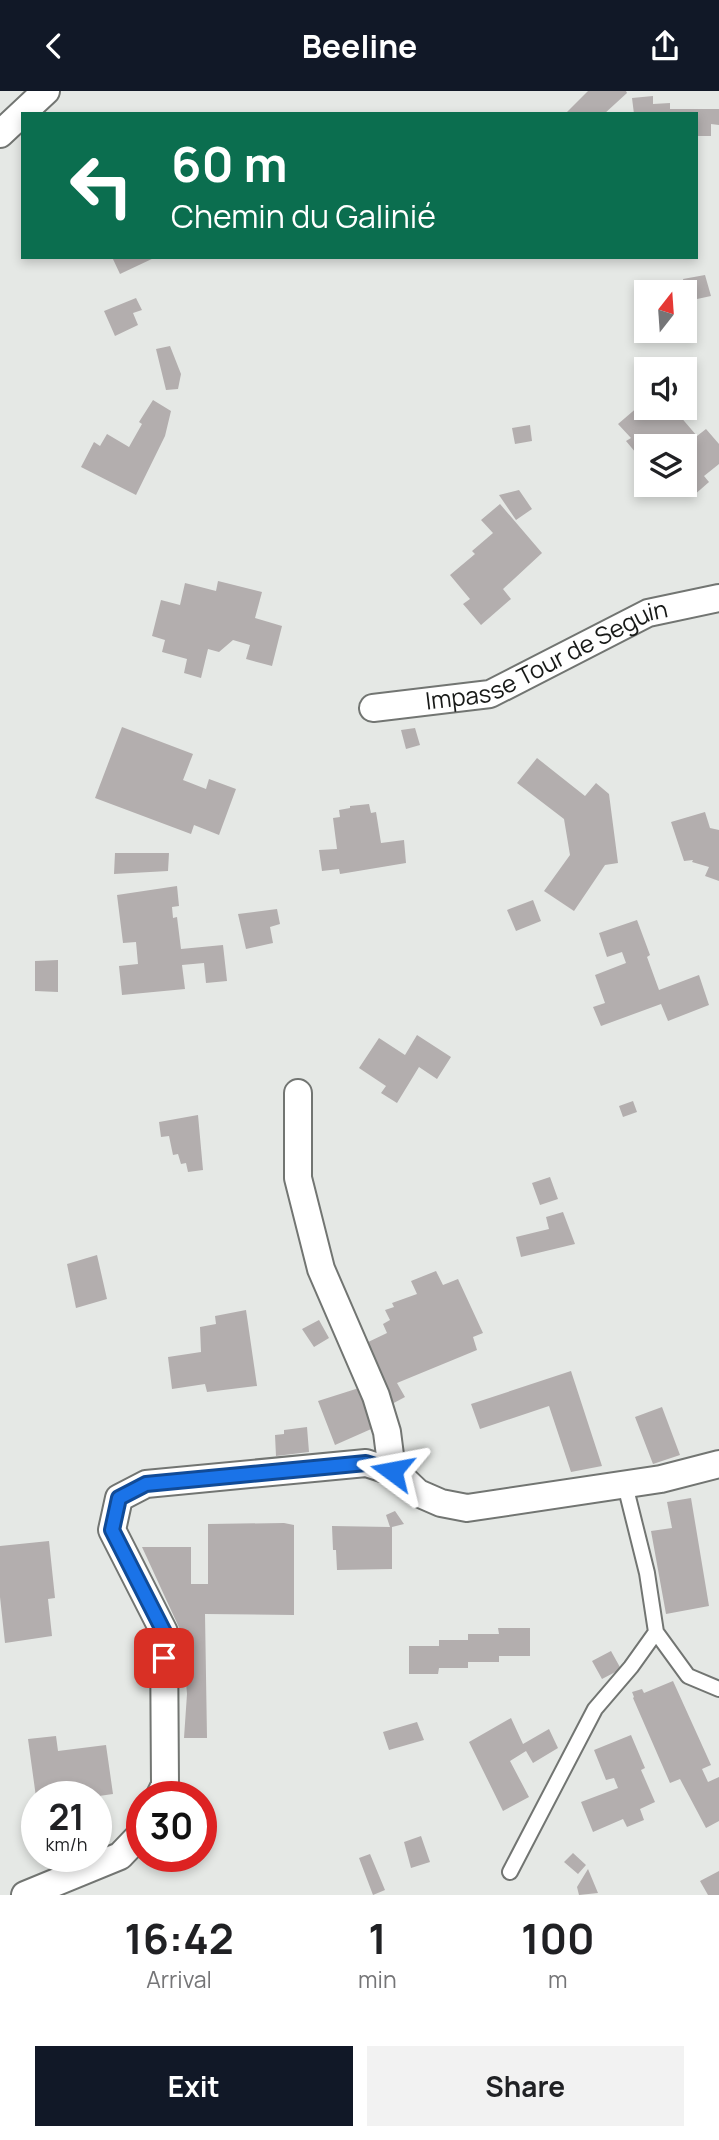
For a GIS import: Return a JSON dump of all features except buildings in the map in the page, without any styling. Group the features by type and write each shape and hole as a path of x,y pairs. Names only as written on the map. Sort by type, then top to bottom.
{"street":[{"path":"24,112 46,91"},
{"path":"0,134 21,114"},
{"name":"Impasse Tour de Seguin","path":"373,708 490,694 648,613 719,598"},
{"path":"298,1093 298,1178 314,1243 321,1269 376,1396 387,1432 392,1471"},
{"path":"165,1781 164,1632 112,1530 119,1498 146,1484 366,1463 392,1471 418,1493 441,1503 467,1508 661,1479 719,1464"},
{"path":"24,1895 120,1856 126,1850"}],"lane":[{"path":"625,1485 648,1573 656,1632 688,1676 719,1689"},
{"path":"510,1873 595,1709 631,1667 656,1632"}],"route":[{"path":"164,1658 164,1632 112,1530 119,1498 146,1484 366,1463 392,1471"}]}
